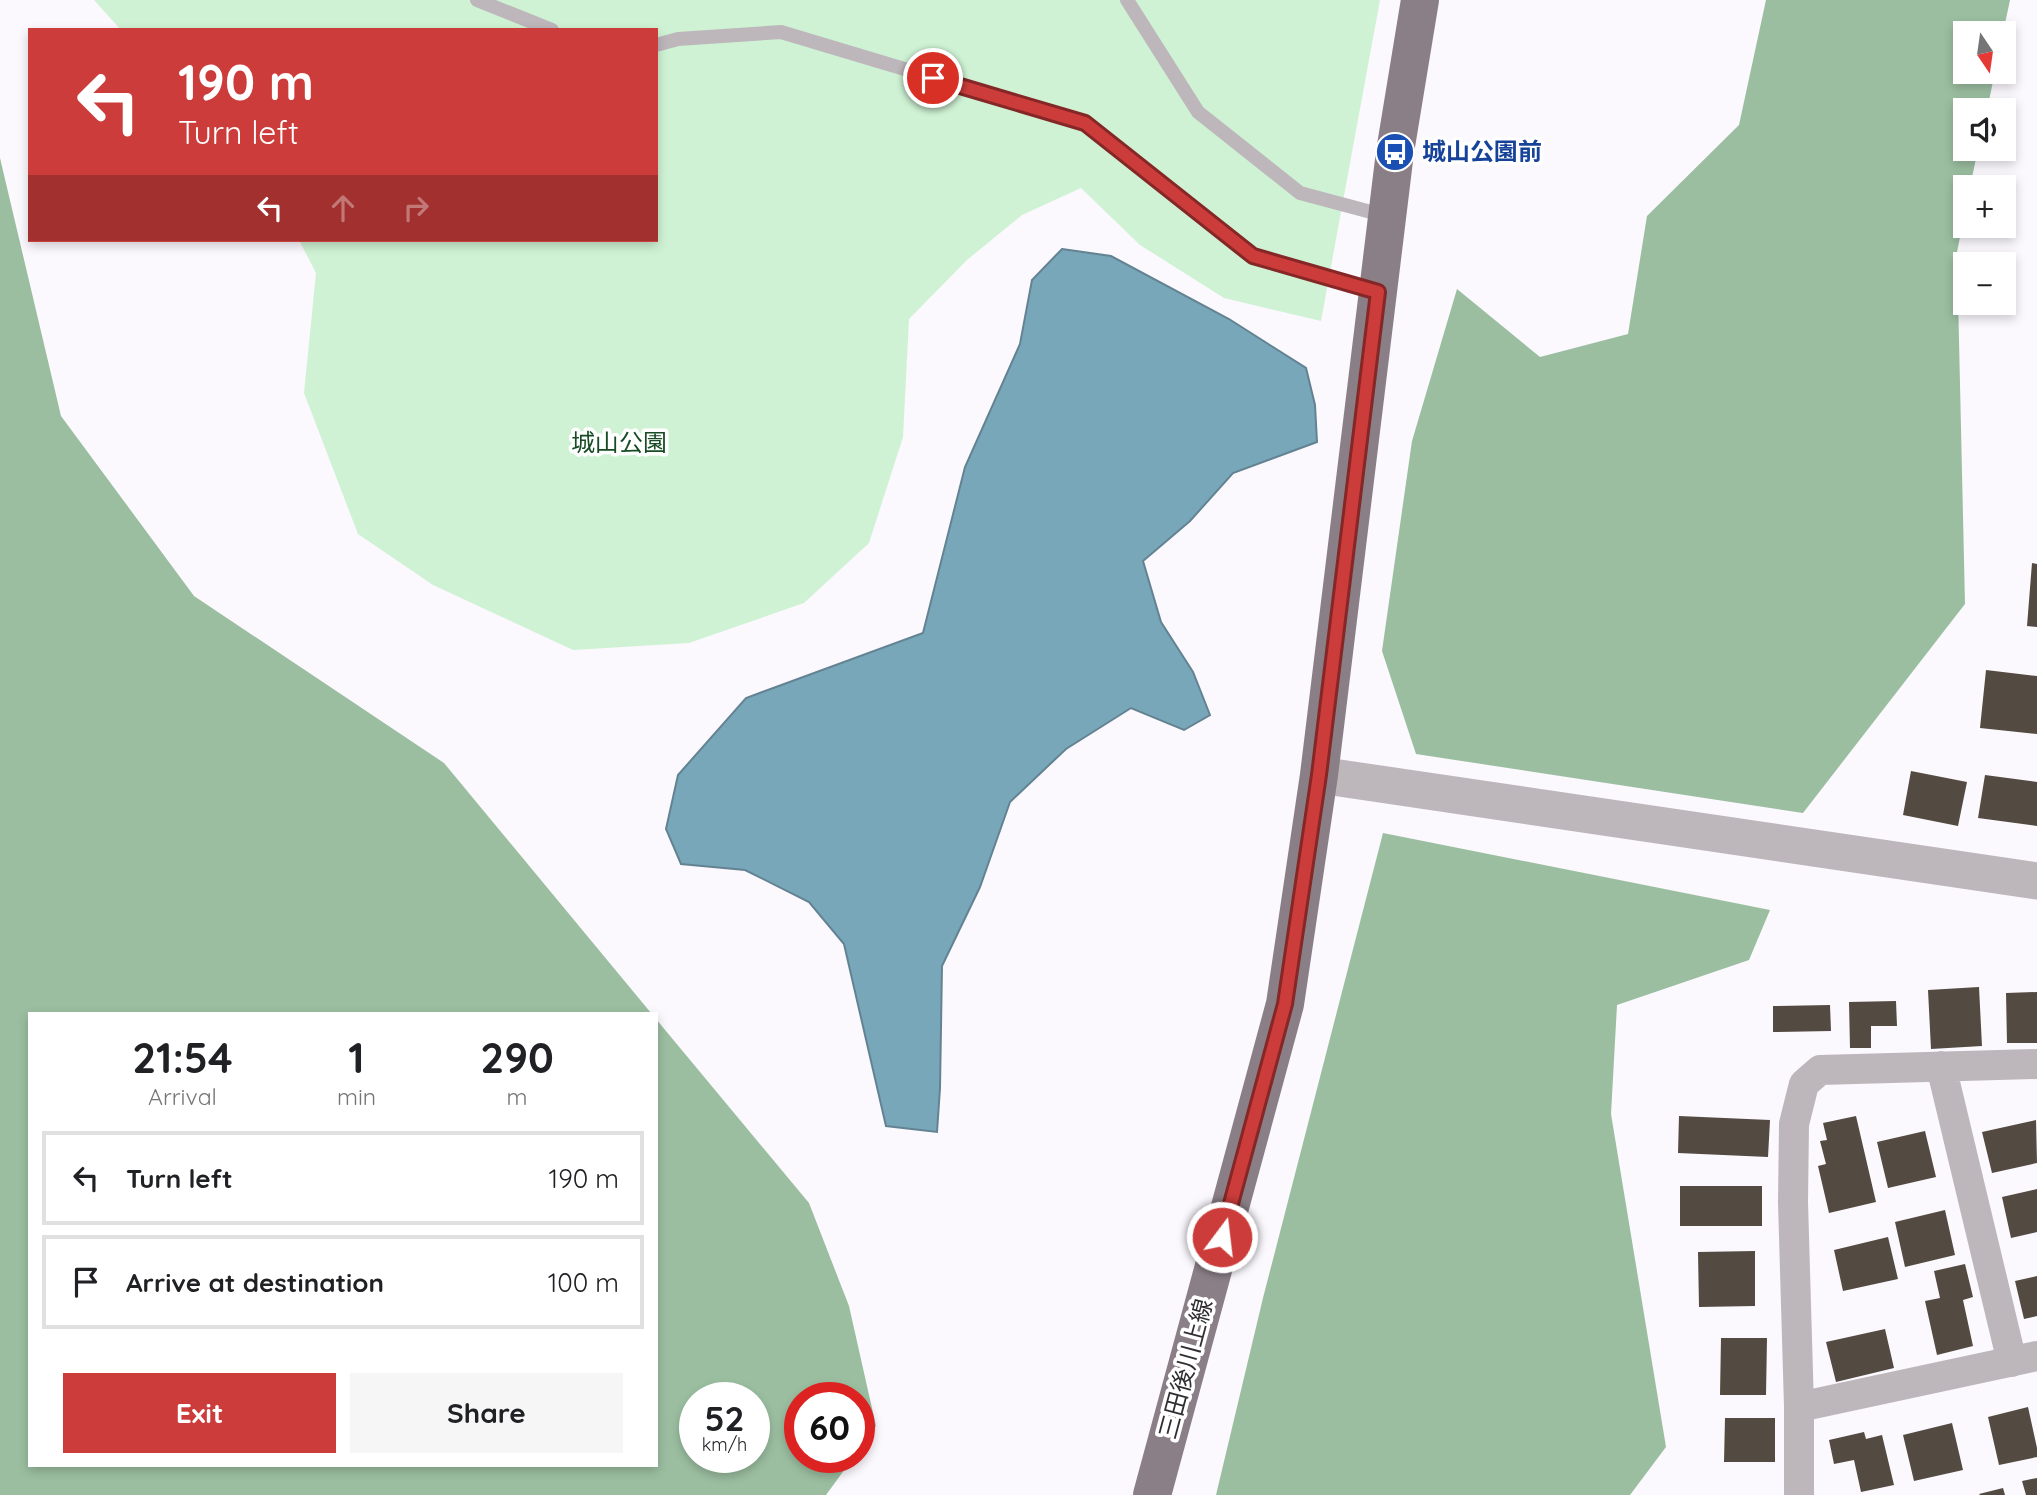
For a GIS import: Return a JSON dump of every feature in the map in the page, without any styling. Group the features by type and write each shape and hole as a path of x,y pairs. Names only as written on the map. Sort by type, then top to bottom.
{"main road":[{"name":"三田後川上線","path":"1152,1495 1285,1004 1319,775 1395,152 1420,0"}],"street":[{"path":"1319,775 2037,881"},
{"path":"1799,1495 1793,1202 1794,1124 1804,1084 1820,1070 2037,1065"},
{"path":"1799,1407 2024,1359 1941,1066"}],"lane":[{"path":"477,0 547,28"},
{"path":"1127,0 1198,112 1300,193 1387,216"},
{"path":"658,44 678,39 781,32 1085,123 1253,256 1378,292"}],"green space":[{"name":"城山公園","path":"94,0 1380,0 1321,321 1224,298 1140,245 1081,188 1022,215 967,260 909,319 903,437 869,543 804,603 689,643 573,650 433,585 358,534 304,393 316,273 300,242 658,242 658,28 119,28"},
{"path":"1766,0 2010,0 2006,21 1953,21 1953,84 1992,84 1990,98 1953,98 1953,161 1975,161 1973,175 1953,175 1953,238 1960,238 1957,252 1953,252 1953,315 1958,315 1965,604 1803,813 1416,754 1382,651 1412,441 1457,289 1540,357 1628,334 1647,216 1739,125"},
{"path":"0,158 61,416 194,596 444,763 650,1012 28,1012 28,1467 658,1467 658,1021 809,1203 849,1306 866,1382 784,1382 784,1473 842,1473 826,1495 0,1495"},
{"path":"1383,833 1770,910 1749,960 1617,1005 1611,1114 1666,1447 1630,1495 1216,1495 1263,1298"}],"water":[{"path":"1062,249 1111,256 1229,319 1306,368 1315,405 1317,442 1233,473 1190,521 1143,561 1161,622 1193,672 1210,715 1184,730 1131,708 1066,749 1010,802 980,887 942,966 937,1132 886,1126 844,944 809,902 745,870 681,864 666,829 678,775 746,698 923,633 965,467 1020,344 1032,280"}],"building":[{"path":"2032,563 2037,564 2037,627 2027,626"},
{"path":"1986,670 2037,676 2037,734 1980,728"},
{"path":"1911,771 1967,782 1958,826 1903,815"},
{"path":"1985,775 2037,782 2037,826 1978,818"},
{"path":"1979,987 1982,1046 1931,1049 1928,990"},
{"path":"2037,992 2037,1043 2007,1043 2006,993"},
{"path":"1896,1001 1897,1026 1871,1026 1871,1048 1850,1048 1849,1002"},
{"path":"1830,1005 1831,1031 1773,1032 1773,1006"},
{"path":"1679,1116 1770,1120 1768,1157 1678,1153"},
{"path":"1856,1116 1876,1202 1829,1213 1818,1166 1826,1164 1820,1141 1827,1140 1823,1123"},
{"path":"2036,1120 2037,1163 1992,1173 1982,1132"},
{"path":"1925,1131 1936,1177 1888,1188 1877,1142"},
{"path":"1680,1186 1762,1186 1762,1226 1680,1226"},
{"path":"2037,1189 2037,1232 2011,1238 2002,1197"},
{"path":"1945,1210 1955,1255 1905,1267 1895,1222"},
{"path":"1888,1237 1898,1279 1843,1291 1834,1250"},
{"path":"1755,1251 1755,1306 1699,1307 1698,1252"},
{"path":"1965,1264 1973,1297 1963,1300 1973,1346 1937,1355 1925,1301 1940,1298 1934,1271"},
{"path":"2037,1276 2037,1316 2024,1319 2015,1281"},
{"path":"1885,1329 1894,1368 1836,1382 1826,1342"},
{"path":"1721,1338 1767,1338 1766,1395 1720,1395"},
{"path":"2028,1407 2037,1457 1999,1465 1988,1417"},
{"path":"1725,1418 1775,1418 1775,1462 1724,1462"},
{"path":"1952,1423 1963,1470 1914,1481 1903,1435"},
{"path":"1864,1432 1866,1439 1882,1435 1894,1485 1861,1492 1854,1460 1834,1464 1829,1440"},
{"path":"2037,1478 2037,1495 2026,1495 2022,1481"},
{"path":"2003,1488 2005,1495 1979,1494"}],"place":[{"name":"城山公園前","path":"1395,152"}],"route":[{"path":"933,78 1085,123 1253,256 1378,292 1319,775 1285,1004 1222,1237"}]}
